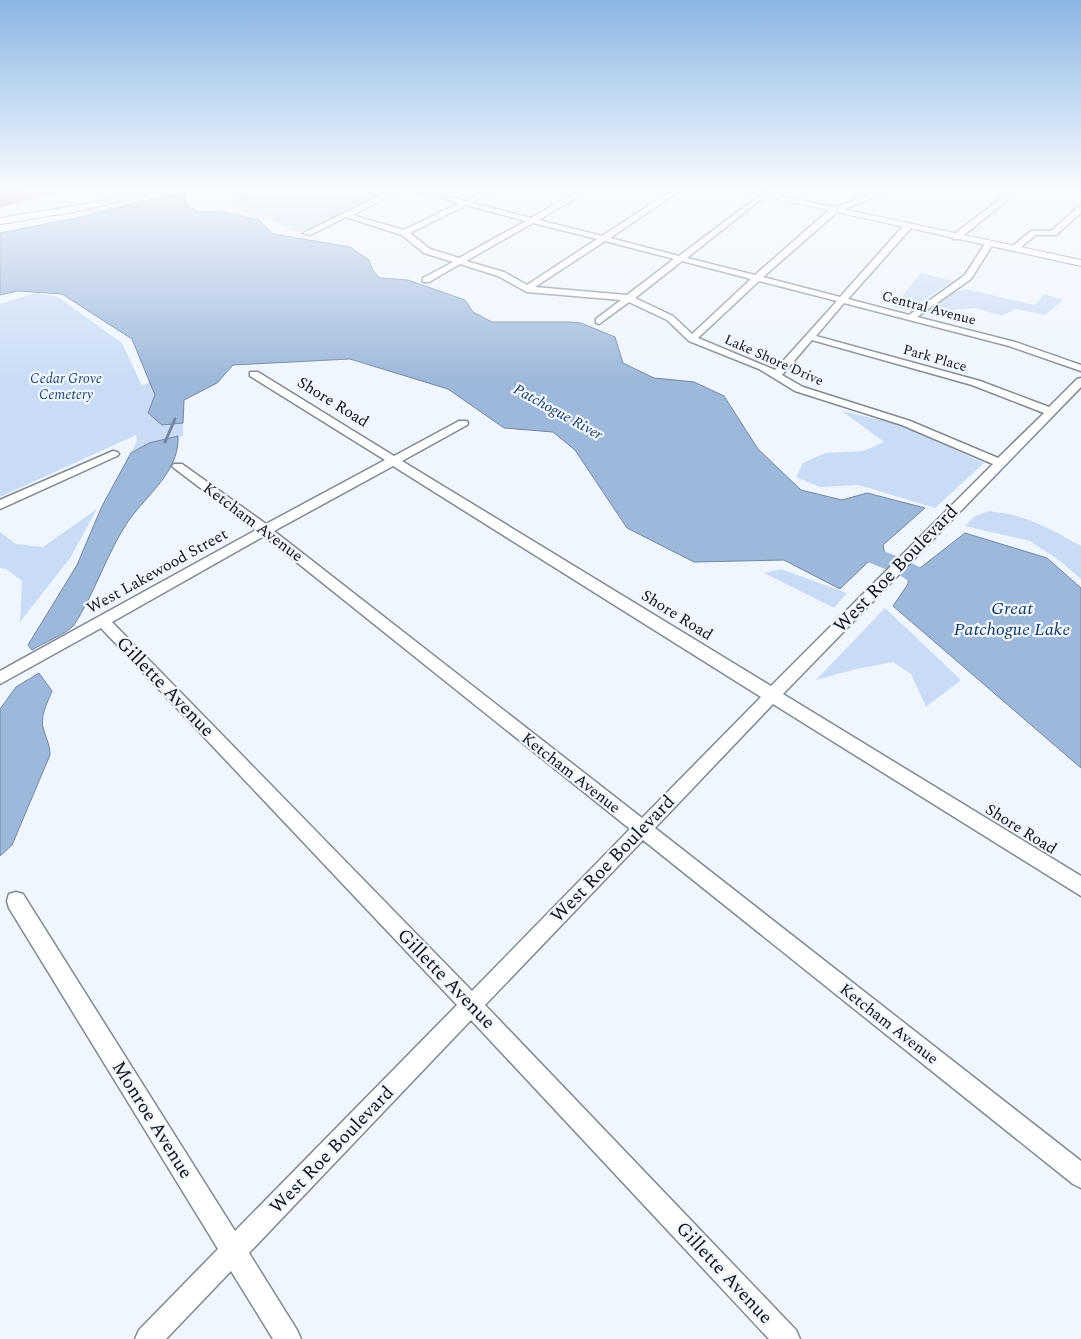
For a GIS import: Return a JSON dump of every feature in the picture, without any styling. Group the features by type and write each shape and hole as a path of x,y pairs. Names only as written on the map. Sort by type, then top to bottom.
{"main road":[{"path":"1038,253 1081,263"}],"street":[{"name":"Lake Shore Drive","path":"434,253 501,274 527,289 628,298 670,318 692,339 777,374 799,389 906,423 1000,463"},
{"path":"426,280 471,253"},
{"path":"527,289 579,253"},
{"name":"Central Avenue","path":"663,253 1012,344 1081,368"},
{"path":"599,321 687,253"},
{"path":"692,339 785,253"},
{"path":"777,374 883,253"},
{"path":"911,318 968,277 983,253"},
{"name":"Park Place","path":"810,337 976,384 1050,412"},
{"name":"Shore Road","path":"254,374 1081,887"},
{"name":"West Roe Boulevard","path":"148,1339 772,695 1081,381"},
{"name":"West Lakewood Street","path":"0,678 264,530 463,424"},
{"path":"0,505 113,454"},
{"name":"Ketcham Avenue","path":"178,466 264,530 1081,1176"},
{"name":"Gillette Avenue","path":"102,621 472,1006 787,1339"},
{"name":"Monroe Avenue","path":"16,901 288,1339"}],"green space":[{"path":"921,273 953,281 909,310 893,307"},
{"path":"965,289 1035,305 1044,294 1063,300 1045,315 1015,309 1002,316 976,308 924,315 953,293"},
{"name":"Cedar Grove Cemetery","path":"36,293 58,297 122,343 142,386 150,382 155,395 148,414 162,425 183,423 183,436 149,443 131,453 137,441 136,435 0,497 0,304"},
{"path":"842,411 898,424 984,463 935,508 858,485 820,487 796,477 803,463 825,453 864,451 884,442"},
{"path":"97,509 70,558 20,622 22,581 6,569 0,568 0,532 16,544 43,547"},
{"path":"989,511 1026,519 1048,528 1081,546 1081,579 1060,561 1030,541 965,526 975,516"},
{"path":"781,569 847,593 834,608 764,573"},
{"path":"885,608 961,680 926,707 911,674 893,662 852,670 816,680"}],"water":[{"path":"0,253 359,253 369,260 373,271 380,278 408,280 465,300 473,312 492,322 581,323 615,337 623,363 654,378 694,382 724,396 758,449 801,490 842,500 867,493 925,508 883,545 886,560 868,562 840,589 784,560 694,562 627,528 575,450 553,432 504,428 448,389 350,359 233,365 217,383 184,400 183,423 162,425 148,413 155,395 132,339 62,294 18,291 0,295"},
{"path":"178,436 177,449 167,472 127,523 74,625 32,650 28,645 77,565 102,506 131,453 149,443"},
{"name":"Great Patchogue Lake","path":"965,533 1047,558 1081,588 1081,768 893,606 908,584 909,571 920,568"},
{"path":"39,673 52,691 42,721 50,755 12,845 0,856 0,709 16,687"}],"waterway":[{"path":"165,442 175,419"},
{"name":"Patchogue River","path":"855,548 909,571 938,589"}]}
